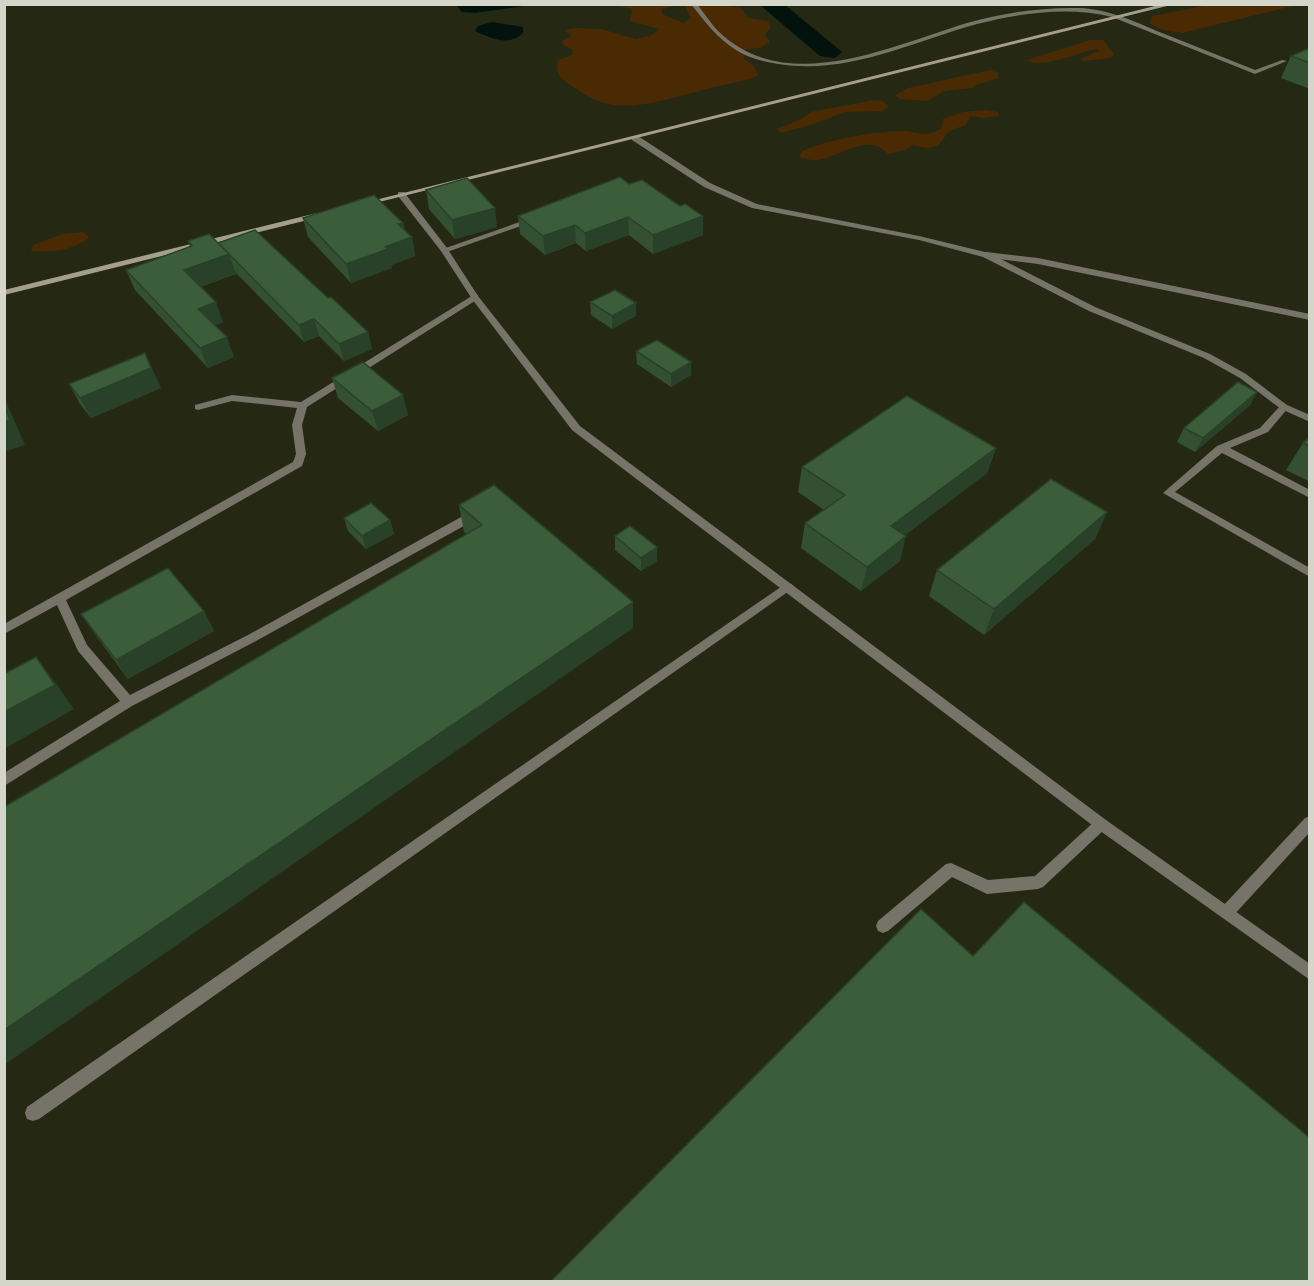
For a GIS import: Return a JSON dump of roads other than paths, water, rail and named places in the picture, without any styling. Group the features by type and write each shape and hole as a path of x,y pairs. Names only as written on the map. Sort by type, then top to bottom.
{"street":[{"path":"694,4 705,23 729,45 752,58 794,65 842,61 871,55 1005,16 1079,10"},
{"path":"1064,4 1079,10 1120,18 1255,72 1284,61"},
{"path":"356,206 1172,4"},
{"path":"635,138 707,185 744,202 784,213 919,238 986,255 1038,261 1310,317"},
{"path":"401,194 444,250 475,297 576,428 788,585 1101,824 1310,973"},
{"path":"4,293 322,214"},
{"path":"444,250 538,218"},
{"path":"986,255 1092,309 1207,356 1243,376 1284,407 1310,419"},
{"path":"198,407 232,398 303,405 475,297"},
{"path":"4,630 298,464 301,454 297,425 303,405"},
{"path":"1284,407 1264,430 1221,448 1168,493 1310,573"},
{"path":"1221,448 1310,495"},
{"path":"4,780 128,702 252,639 488,507"},
{"path":"33,1113 788,585"},
{"path":"60,599 82,648 128,702"},
{"path":"1227,912 1310,822"},
{"path":"883,926 951,869 987,887 1038,882 1101,824"}]}
